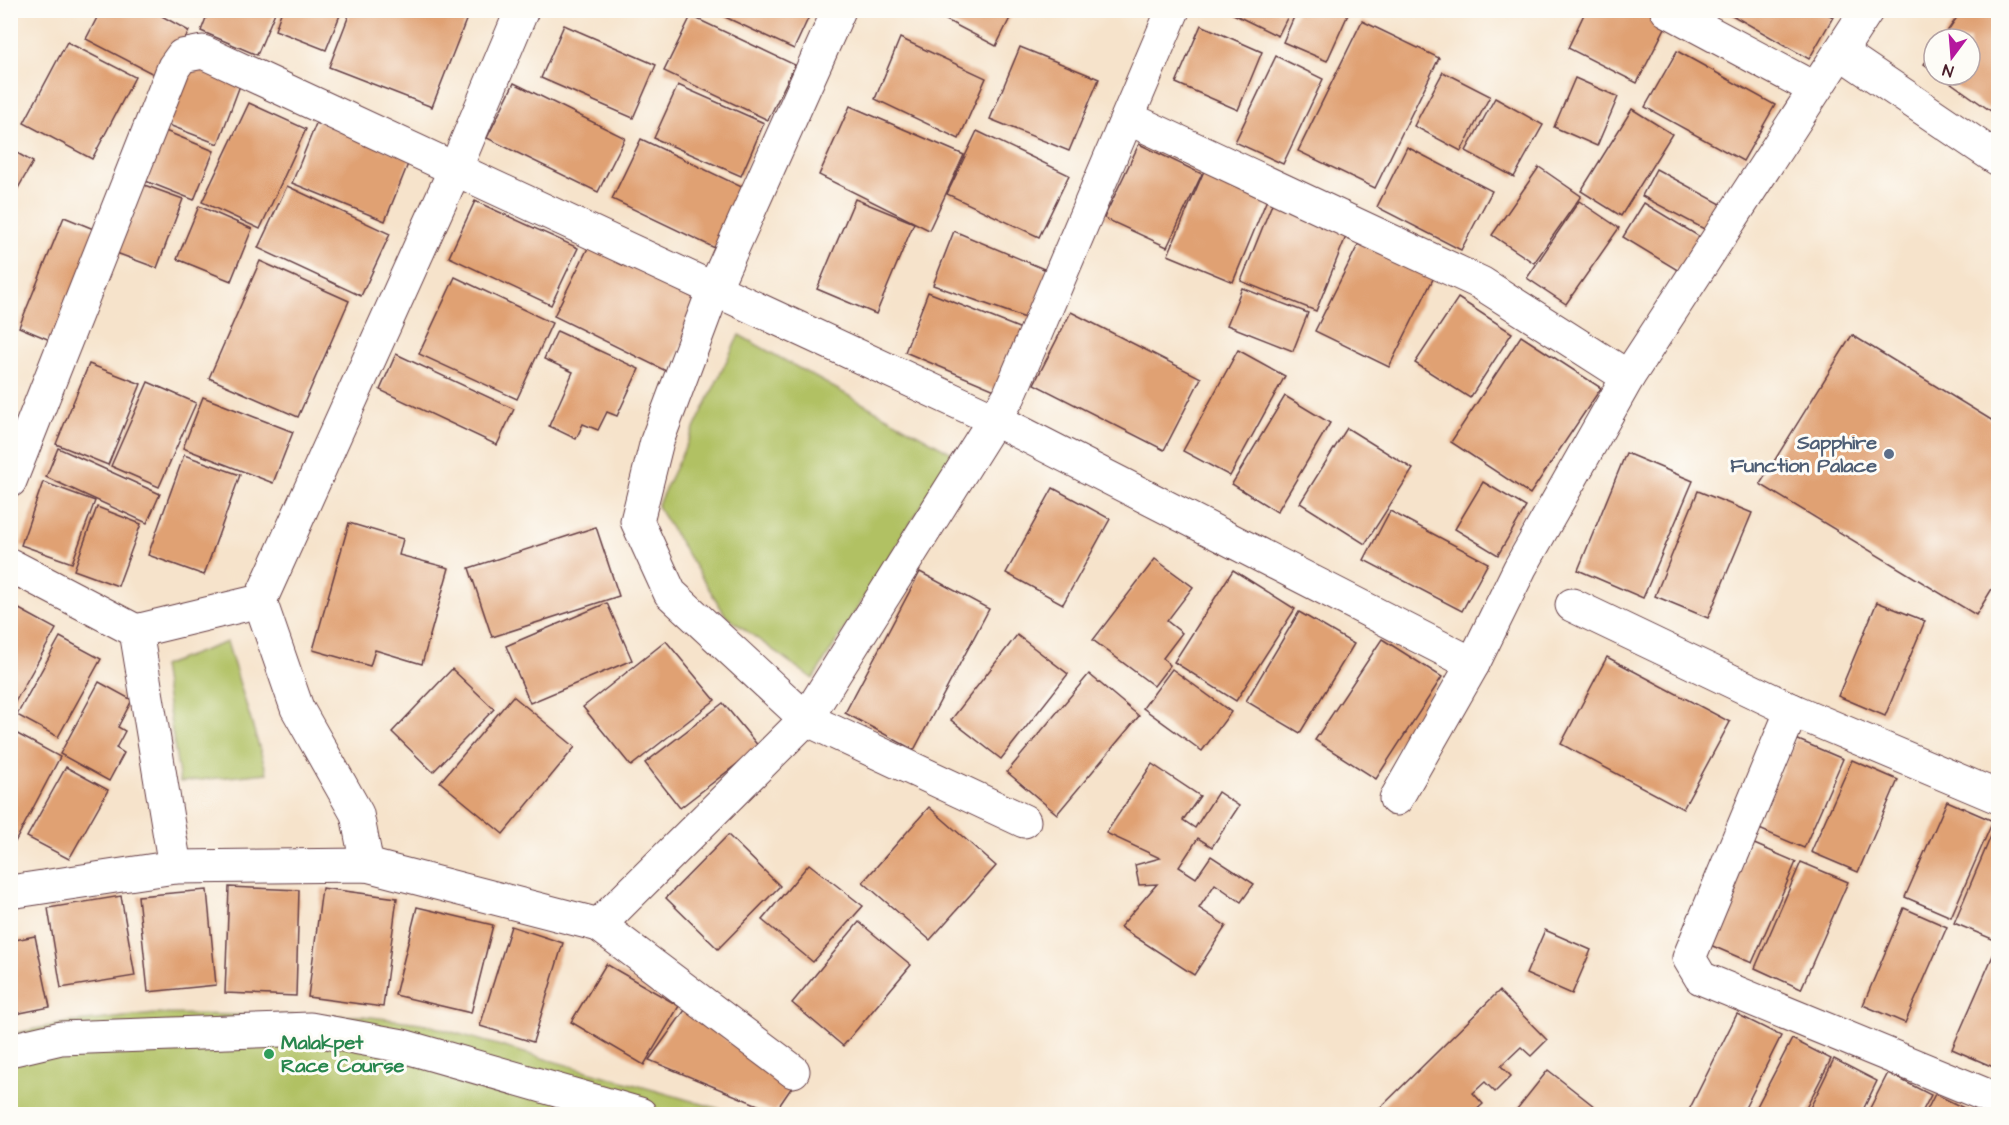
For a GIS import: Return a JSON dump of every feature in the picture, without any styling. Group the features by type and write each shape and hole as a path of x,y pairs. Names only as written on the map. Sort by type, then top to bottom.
{"street":[{"path":"367,865 357,814 297,708 260,601 456,167 522,10"},
{"path":"839,10 714,289 657,441 637,522 670,592 806,719 1024,821"},
{"path":"599,925 806,719 1010,396 1173,10"},
{"path":"1667,10 1815,89"},
{"path":"1396,799 1473,664 1520,568 1628,377 1868,10"},
{"path":"10,481 174,67 182,56 203,52 456,167 994,419 1473,664"},
{"path":"1840,52 1998,159"},
{"path":"1128,118 1481,283 1628,377"},
{"path":"10,565 136,632 260,601"},
{"path":"1572,605 1792,710 1998,797"},
{"path":"136,632 176,867"},
{"path":"1792,710 1689,958 1701,978 1998,1100"},
{"path":"12,889 176,867 367,865 599,925 793,1071"},
{"path":"10,1050 61,1038 310,1029 403,1046 640,1114"}],"green space":[{"path":"739,335 954,454 813,679 726,616 657,506"},
{"path":"227,642 267,773 180,782 162,666"},
{"name":"Malakpet Race Course","path":"155,1014 363,1016 421,1023 737,1114 11,1114 11,1034 65,1023"}],"building":[{"path":"101,10 151,10 189,31 163,79 86,39"},
{"path":"209,10 276,10 257,55 201,31"},
{"path":"282,10 342,10 326,50 275,30"},
{"path":"351,10 470,10 432,107 329,67"},
{"path":"710,10 812,10 794,49"},
{"path":"927,10 1014,10 996,46"},
{"path":"1225,10 1291,10 1278,36"},
{"path":"1297,10 1350,10 1327,61 1283,42"},
{"path":"1586,10 1645,10 1668,22 1637,83 1568,48"},
{"path":"1723,10 1821,10 1833,17 1809,59"},
{"path":"1962,10 1998,10 1998,116 1957,87 1982,87 1982,27 1950,27"},
{"path":"691,16 795,65 768,120 664,71"},
{"path":"1362,21 1439,58 1375,188 1298,151"},
{"path":"564,25 656,65 633,118 541,78"},
{"path":"1201,25 1262,52 1238,110 1176,83"},
{"path":"900,38 986,78 959,139 875,99"},
{"path":"67,42 135,77 92,159 24,123"},
{"path":"1020,47 1099,79 1069,151 990,119"},
{"path":"1677,51 1775,105 1743,161 1645,107"},
{"path":"1276,56 1323,79 1283,164 1235,142"},
{"path":"185,60 242,80 218,144 161,122"},
{"path":"1443,72 1490,96 1461,151 1414,126"},
{"path":"1575,78 1618,97 1597,146 1554,127"},
{"path":"514,83 625,138 598,192 487,138"},
{"path":"678,85 764,123 741,176 654,138"},
{"path":"1495,98 1543,125 1514,177 1466,151"},
{"path":"249,103 306,129 260,229 202,202"},
{"path":"850,106 964,155 929,230 819,175"},
{"path":"1632,109 1672,134 1621,216 1581,191"},
{"path":"317,121 410,159 385,221 292,183"},
{"path":"158,128 214,151 194,200 138,178"},
{"path":"977,131 1069,175 1039,237 947,194"},
{"path":"641,139 748,190 719,250 612,199"},
{"path":"1139,144 1202,174 1167,247 1104,218"},
{"path":"1407,147 1492,191 1461,250 1377,207"},
{"path":"10,149 33,162 10,202"},
{"path":"1539,167 1581,196 1534,263 1492,235"},
{"path":"1656,169 1721,204 1706,230 1642,196"},
{"path":"1204,171 1268,197 1233,282 1168,255"},
{"path":"136,182 183,199 157,268 111,251"},
{"path":"287,186 390,234 361,296 258,248"},
{"path":"855,199 914,223 876,314 817,289"},
{"path":"1274,199 1349,229 1316,311 1241,281"},
{"path":"475,201 578,248 551,305 449,257"},
{"path":"1579,201 1619,228 1566,304 1527,278"},
{"path":"1644,203 1700,237 1679,271 1623,237"},
{"path":"199,206 252,229 231,281 177,259"},
{"path":"64,217 101,232 57,343 19,327"},
{"path":"954,231 1051,272 1031,320 933,285"},
{"path":"1360,241 1434,277 1389,367 1315,331"},
{"path":"589,246 702,302 668,372 554,316"},
{"path":"260,261 349,301 298,417 209,378"},
{"path":"455,277 552,323 517,399 419,354"},
{"path":"1242,288 1308,313 1293,351 1227,325"},
{"path":"928,292 1029,332 1009,396 905,352"},
{"path":"1458,298 1512,333 1470,398 1415,363"},
{"path":"1071,312 1201,378 1164,450 1034,384"},
{"path":"557,331 639,369 617,416 607,412 598,430 583,424 576,439 549,426 573,372 544,359"},
{"name":"Sapphire Function Palace","path":"1852,335 1998,424 1998,579 1976,615 1760,484"},
{"path":"1521,336 1601,388 1530,494 1451,442"},
{"path":"1238,350 1285,376 1230,476 1183,451"},
{"path":"396,354 514,409 497,445 380,390"},
{"path":"89,364 141,384 108,465 56,444"},
{"path":"148,382 196,403 159,487 111,466"},
{"path":"1285,396 1330,423 1277,512 1232,484"},
{"path":"203,397 293,432 273,483 183,448"},
{"path":"1347,428 1413,469 1365,544 1300,503"},
{"path":"58,448 160,494 147,523 46,477"},
{"path":"1626,453 1693,481 1643,598 1578,570"},
{"path":"184,455 240,475 204,575 148,555"},
{"path":"43,482 95,501 72,563 21,545"},
{"path":"1483,482 1526,507 1498,555 1455,529"},
{"path":"1053,488 1110,519 1063,604 1006,573"},
{"path":"1698,491 1752,513 1708,618 1655,596"},
{"path":"97,507 141,524 118,586 74,570"},
{"path":"1390,511 1488,563 1462,611 1364,560"},
{"path":"349,523 403,539 399,555 449,568 422,664 375,650 370,666 313,650"},
{"path":"596,527 619,596 492,637 469,568"},
{"path":"1155,559 1193,587 1167,621 1182,633 1163,658 1170,665 1154,686 1093,640"},
{"path":"1233,570 1295,609 1236,701 1174,662"},
{"path":"920,572 989,609 914,750 845,713"},
{"path":"1877,602 1925,621 1885,716 1838,696"},
{"path":"607,603 632,660 530,703 506,646"},
{"path":"10,604 56,629 10,711"},
{"path":"1299,612 1354,644 1300,733 1246,701"},
{"path":"1017,635 1068,674 1001,759 951,720"},
{"path":"60,637 101,659 58,737 17,715"},
{"path":"1382,639 1442,677 1376,779 1315,740"},
{"path":"666,641 715,700 631,766 583,707"},
{"path":"1607,657 1730,722 1683,809 1561,744"},
{"path":"452,669 494,709 433,772 392,732"},
{"path":"1172,669 1231,712 1202,751 1143,708"},
{"path":"1089,674 1139,716 1057,814 1007,772"},
{"path":"99,682 132,700 118,727 125,731 116,748 124,753 109,781 60,754"},
{"path":"513,696 575,747 503,834 440,782"},
{"path":"723,703 759,747 680,808 645,763"},
{"path":"10,730 60,757 15,842 10,839"},
{"path":"1796,739 1843,759 1804,848 1757,828"},
{"path":"1852,760 1898,780 1858,872 1811,852"},
{"path":"1152,764 1200,796 1183,820 1195,828 1218,792 1239,806 1212,847 1198,838 1179,867 1196,878 1211,856 1254,884 1241,902 1215,884 1199,908 1226,926 1194,975 1120,927 1157,884 1139,885 1135,865 1160,858 1106,833"},
{"path":"66,767 108,790 69,859 27,837"},
{"path":"1947,801 1993,821 1951,917 1905,897"},
{"path":"929,807 996,866 930,940 863,882"},
{"path":"1997,822 1998,937 1997,941 1954,923"},
{"path":"728,835 780,886 718,949 666,898"},
{"path":"1752,843 1796,862 1752,963 1708,944"},
{"path":"1801,862 1848,882 1801,989 1755,968"},
{"path":"809,864 863,906 813,962 762,920"},
{"path":"229,887 299,890 296,996 225,993"},
{"path":"322,888 397,898 383,1007 308,997"},
{"path":"207,890 216,985 148,992 138,896"},
{"path":"121,896 135,976 61,988 48,908"},
{"path":"417,907 493,925 471,1013 395,995"},
{"path":"1904,908 1947,927 1905,1023 1863,1005"},
{"path":"859,922 911,965 843,1046 792,1003"},
{"path":"511,926 563,943 533,1042 480,1026"},
{"path":"1545,930 1591,950 1572,994 1526,974"},
{"path":"35,936 50,1007 10,1015 10,941"},
{"path":"1995,951 1998,952 1998,1069 1952,1049"},
{"path":"606,964 679,1006 644,1065 571,1022"},
{"path":"1499,991 1547,1040 1531,1056 1521,1047 1501,1066 1511,1076 1495,1092 1485,1082 1473,1093 1483,1104 1472,1114 1457,1114 1453,1110 1449,1114 1374,1114"},
{"path":"685,1010 792,1087 775,1112 649,1060"},
{"path":"1737,1014 1781,1036 1742,1114 1687,1114"},
{"path":"1792,1039 1831,1059 1803,1114 1753,1114"},
{"path":"1834,1059 1877,1081 1861,1114 1807,1114"},
{"path":"1548,1070 1604,1114 1513,1114"},
{"path":"1888,1073 1931,1095 1921,1114 1867,1114"},
{"path":"1935,1094 1976,1114 1925,1114"}],"place":[{"name":"Sapphire Function Palace","path":"1889,454"},
{"name":"Malakpet Race Course","path":"269,1054"}]}
